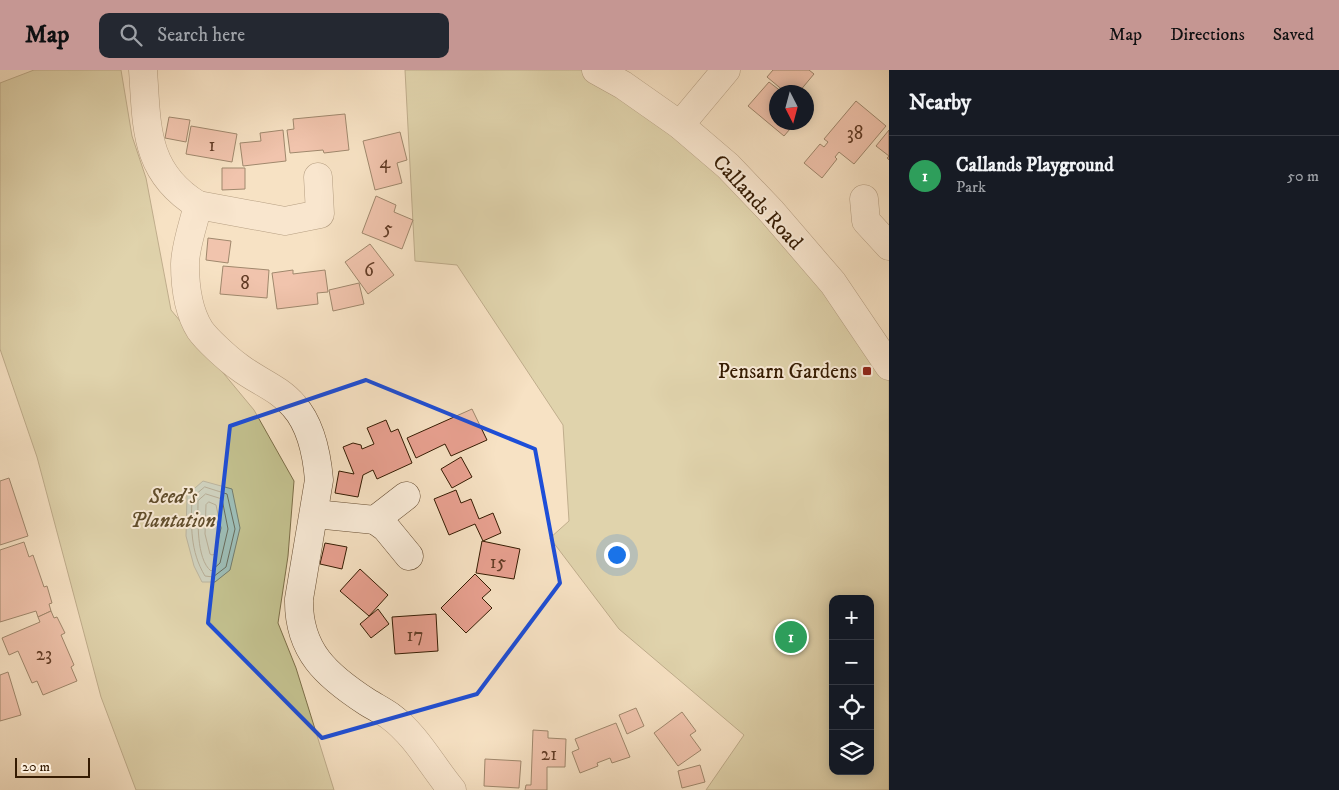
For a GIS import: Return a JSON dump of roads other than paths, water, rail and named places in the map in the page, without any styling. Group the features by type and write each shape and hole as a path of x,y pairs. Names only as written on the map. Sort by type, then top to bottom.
{"street":[{"path":"143,70 146,111 153,153 168,181 182,195 198,205 284,221 320,214 318,177"},
{"name":"Callands Road","path":"596,70 623,85 680,125 728,166 833,283 889,366"},
{"path":"680,125 726,70"},
{"path":"864,199 866,221 889,246"},
{"path":"198,205 185,261 185,285 191,309 201,330 218,348 239,367 281,392 296,407 305,425 318,461 319,480 315,514 299,599 299,616 306,642 315,658 328,673 344,687 390,716 408,732 452,790"},
{"path":"375,520 406,496"},
{"path":"315,514 375,520 386,528 409,556"}],"water":[{"path":"203,481 232,489 240,528 230,570 215,582 202,582 194,566 186,536 187,495"}],"place":[{"name":"Pensarn Gardens","path":"867,371"},
{"name":"Callands Playground","path":"791,637"}],"park label":[{"name":"Seed's Plantation","path":"173,508"}]}
